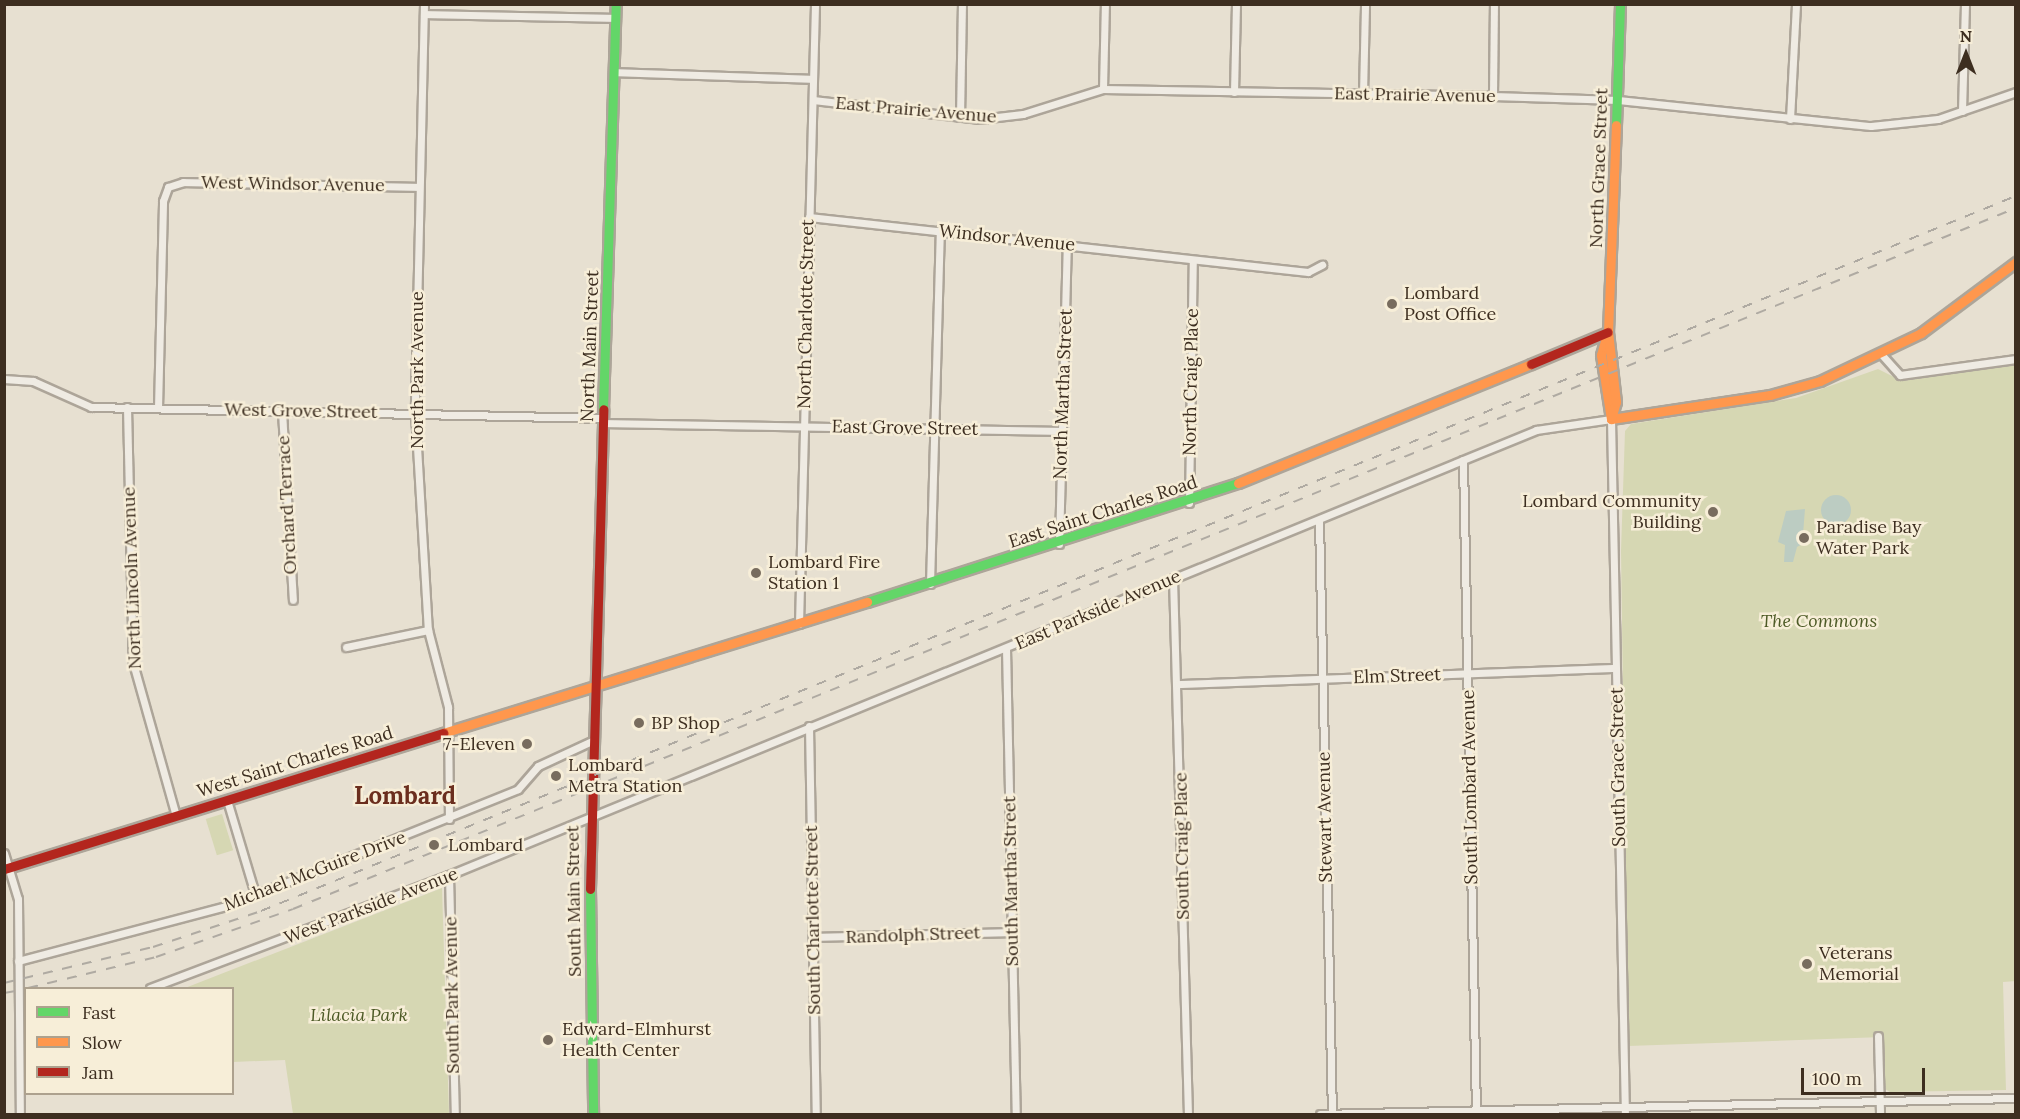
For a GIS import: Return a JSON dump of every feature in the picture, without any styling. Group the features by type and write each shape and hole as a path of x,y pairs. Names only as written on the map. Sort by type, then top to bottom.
{"main road":[{"name":"North Main Street","path":"596,687 615,4"},
{"name":"North Grace Street","path":"1611,419 1601,355 1608,332 1620,4"},
{"path":"1611,419 1770,395 1882,355 1929,329 2016,262"},
{"name":"East Saint Charles Road","path":"596,687 1189,503 1608,332"},
{"name":"West Saint Charles Road","path":"7,868 596,687"},
{"name":"South Main Street","path":"593,1114 589,816 596,687"}],"street":[{"name":"North Park Avenue","path":"424,4 415,413 428,630 448,707 447,732"},
{"name":"North Charlotte Street","path":"799,624 815,4"},
{"path":"960,117 962,4"},
{"path":"1103,89 1105,4"},
{"path":"1234,92 1236,4"},
{"path":"1363,94 1365,4"},
{"path":"1492,96 1494,4"},
{"path":"1790,119 1796,4"},
{"path":"1962,111 1965,4"},
{"path":"424,14 615,18"},
{"name":"East Prairie Avenue","path":"614,72 813,78"},
{"name":"East Prairie Avenue","path":"813,100 960,117 1009,117 1103,89 1492,96 1618,100 1790,119 1893,125 1962,111 2016,92"},
{"name":"West Windsor Avenue","path":"158,408 163,201 168,187 183,182 419,187"},
{"name":"Windsor Avenue","path":"809,218 1067,244 1205,262 1308,272 1322,265"},
{"path":"930,584 940,231"},
{"name":"North Martha Street","path":"1059,544 1067,244"},
{"name":"North Craig Place","path":"1189,503 1192,260"},
{"path":"1882,355 1900,375 2016,359"},
{"name":"West Grove Street","path":"4,379 33,381 78,405 604,420"},
{"name":"North Lincoln Avenue","path":"127,407 133,663 176,816"},
{"name":"Orchard Terrace","path":"282,411 293,600"},
{"name":"East Parkside Avenue","path":"589,816 1544,427 1611,419"},
{"name":"South Grace Street","path":"1611,419 1625,1114"},
{"name":"East Grove Street","path":"604,420 1061,431"},
{"name":"South Lombard Avenue","path":"1463,459 1476,1112"},
{"name":"Stewart Avenue","path":"1319,520 1332,1114"},
{"name":"South Craig Place","path":"1173,578 1178,684 1188,1114"},
{"path":"346,647 428,630"},
{"name":"South Martha Street","path":"1006,648 1016,1114"},
{"name":"Elm Street","path":"1178,684 1616,668"},
{"name":"South Charlotte Street","path":"809,726 816,1114"},
{"path":"447,732 449,819"},
{"name":"Michael McGuire Drive","path":"18,961 162,927 255,894 449,819 518,789 546,761 594,740"},
{"path":"226,800 255,894"},
{"name":"West Parkside Avenue","path":"153,987 449,875 589,816"},
{"path":"4,853 18,899 17,1023 20,1114"},
{"name":"South Park Avenue","path":"449,875 455,1114"},
{"name":"Randolph Street","path":"814,938 1012,932"},
{"path":"17,1023 24,1021"},
{"path":"1878,1036 1880,1114"},
{"path":"1320,1114 1476,1112 1625,1103 2016,1098"}],"green space":[{"name":"The Commons","path":"2015,365 2016,981 2003,982 2006,1090 1890,1092 1885,1089 1883,1037 1628,1046 1621,551 1625,431 1631,424 1796,398 1878,369 1902,381"},
{"path":"222,814 233,850 217,855 206,819"},
{"name":"Lilacia Park","path":"442,888 449,1114 293,1114 285,1060 234,1062 234,987 188,987"}],"shaded area":[{"path":"1836,495 1842,496 1850,504 1850,516 1842,524 1836,525 1830,524 1822,516 1821,510 1822,504 1830,496"},
{"path":"1805,509 1803,534 1811,539 1797,547 1793,562 1784,562 1785,545 1778,542 1786,511"}],"railway":[{"path":"4,983 153,947 261,911 2016,196"},
{"path":"32,987 156,957 293,909 2016,208"},
{"path":"4,993 24,989"}],"traffic: fast":[{"path":"603,409 616,4"},
{"path":"1616,125 1620,4"},
{"path":"867,602 1238,483"},
{"path":"590,889 593,1114"}],"traffic: slow":[{"path":"1611,419 1616,402 1608,332 1616,125"},
{"path":"1611,419 1770,395 1820,381 1921,333 2016,262"},
{"path":"1607,334 1601,355 1611,419"},
{"path":"1238,483 1531,364"},
{"path":"443,733 867,602"}],"traffic: jam":[{"path":"1531,364 1608,332"},
{"path":"590,889 603,409"},
{"path":"4,869 443,733"}],"place":[{"name":"Lombard Post Office","path":"1392,304"},
{"name":"Lombard Community Building","path":"1713,512"},
{"name":"Paradise Bay Water Park","path":"1804,538"},
{"name":"Lombard Fire Station 1","path":"756,573"},
{"name":"BP Shop","path":"639,723"},
{"name":"7-Eleven","path":"527,744"},
{"name":"Lombard Metra Station","path":"556,776"},
{"name":"Lombard","path":"434,845"},
{"name":"Veterans Memorial","path":"1807,964"},
{"name":"Edward-Elmhurst Health Center","path":"548,1040"}],"district":[{"name":"Lombard","path":"405,796"}]}
